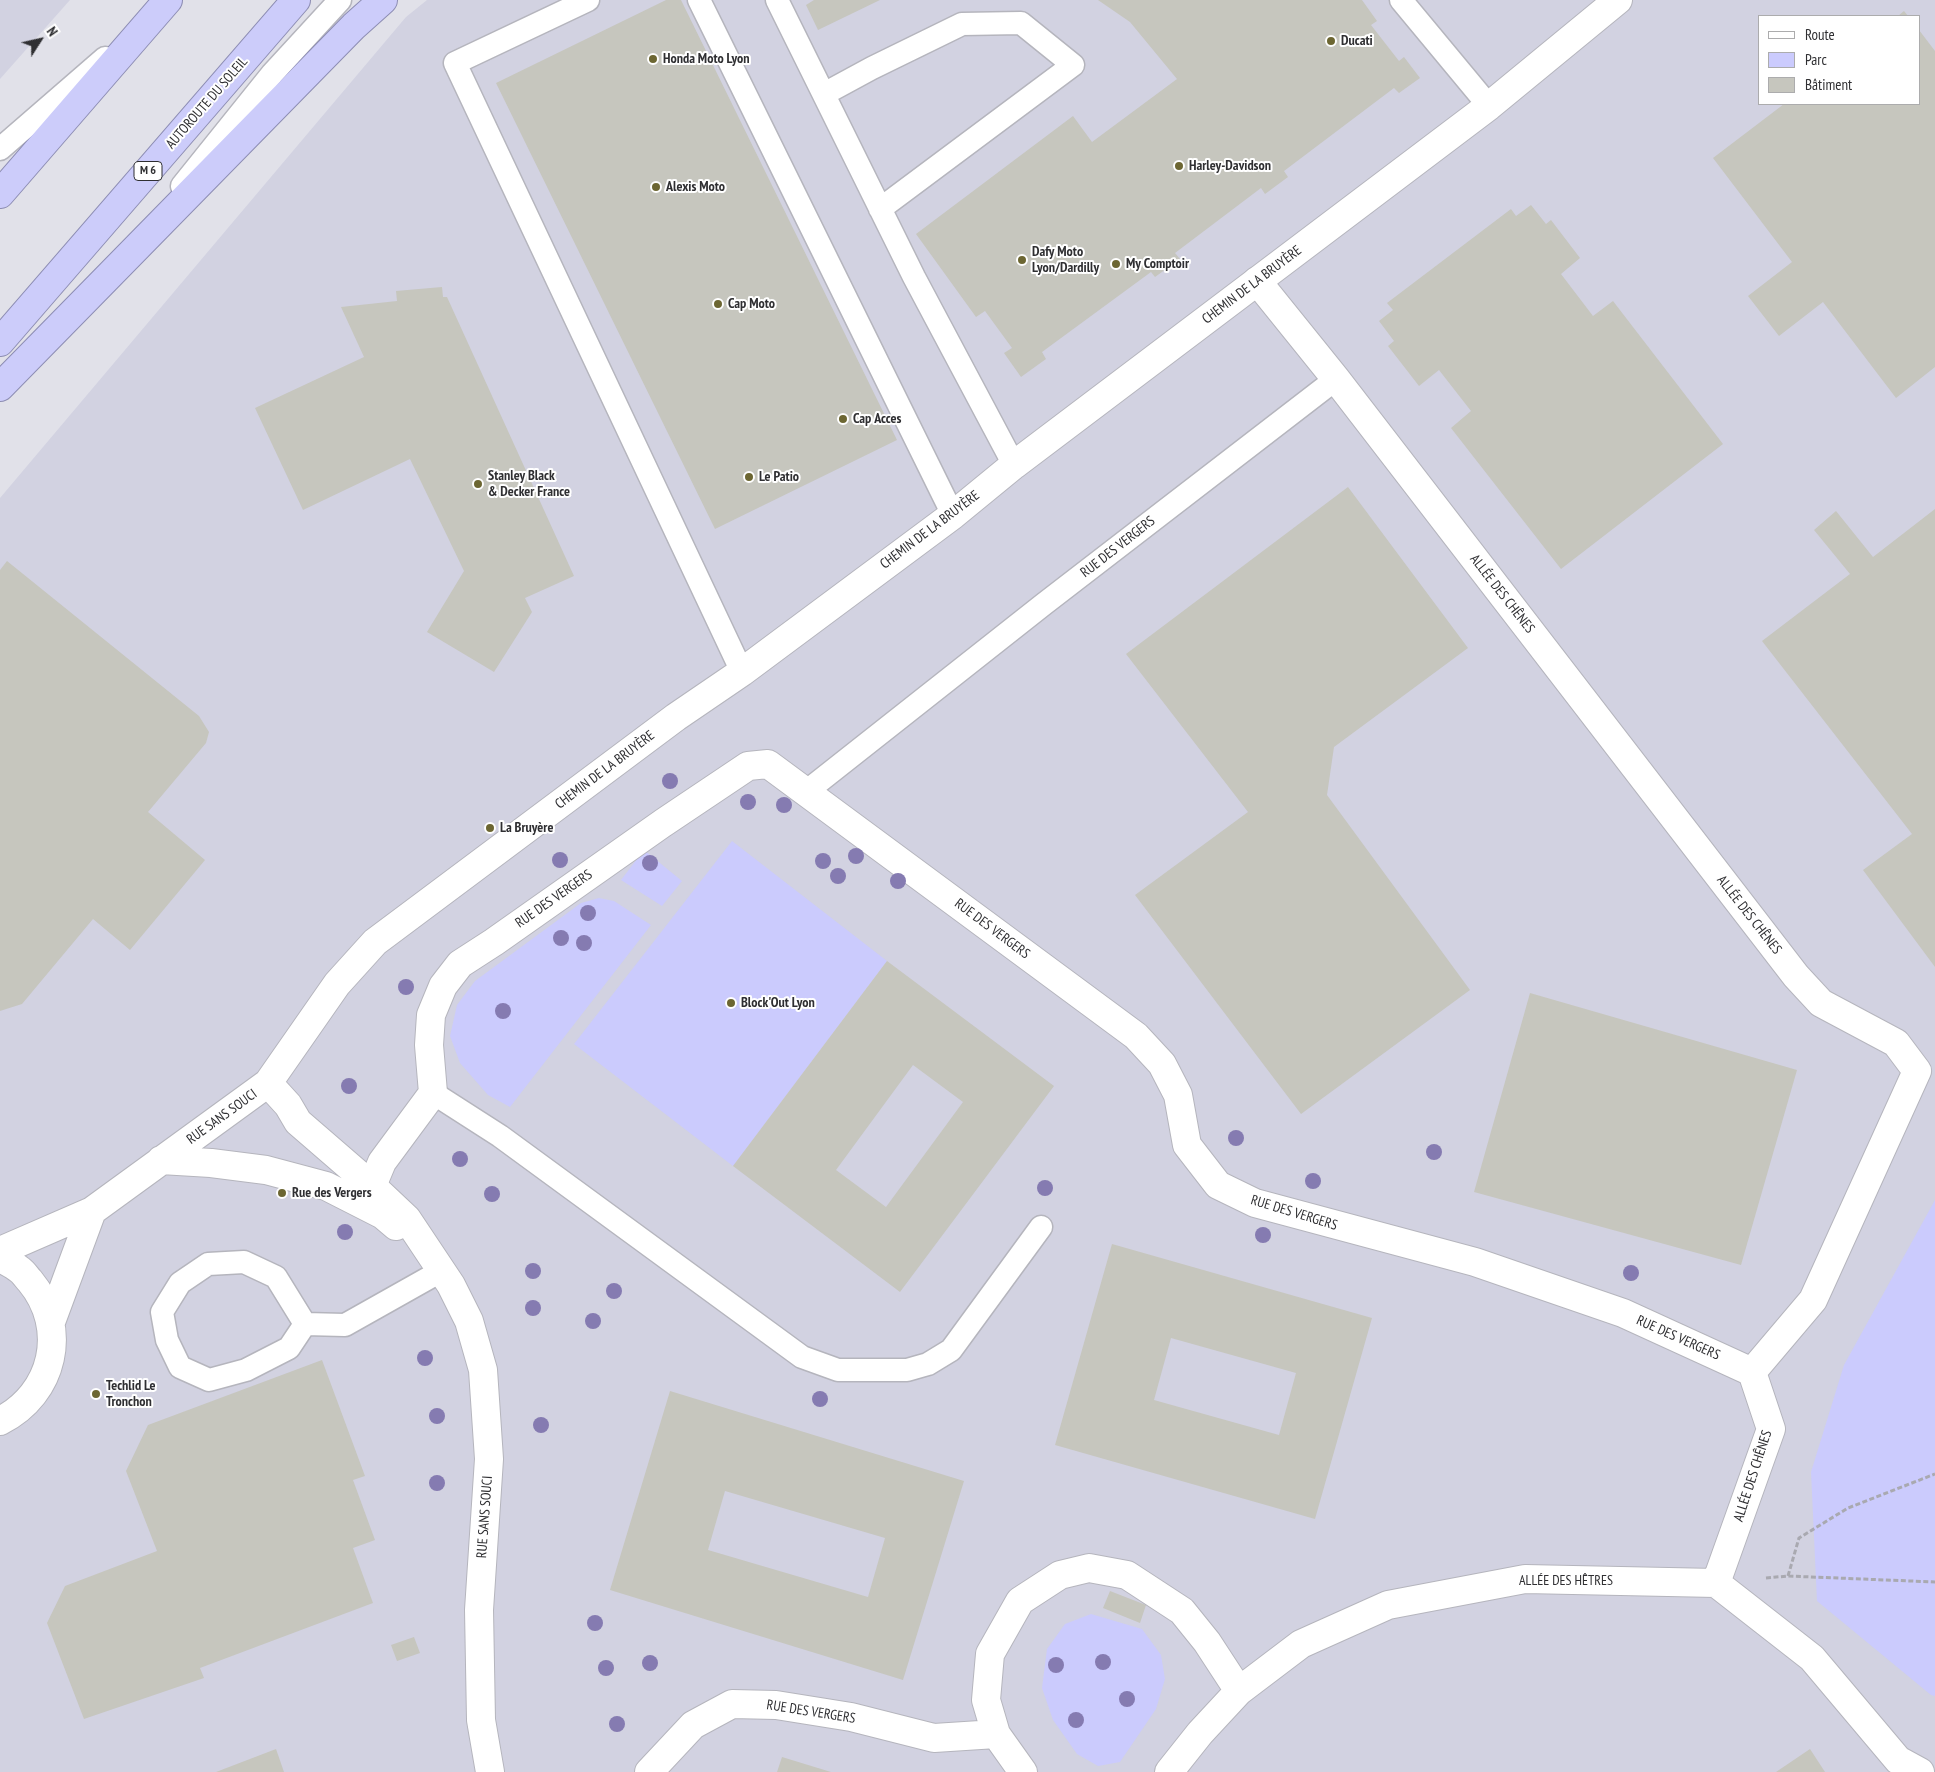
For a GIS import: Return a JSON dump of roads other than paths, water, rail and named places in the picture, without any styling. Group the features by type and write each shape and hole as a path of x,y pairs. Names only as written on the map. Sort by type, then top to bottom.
{"highway":[{"name":"AUTOROUTE DU SOLEIL","path":"0,342 296,0"},
{"path":"0,387 354,26 382,0"},
{"path":"0,194 159,9"}],"street":[{"name":"CHEMIN DE LA BRUYÈRE","path":"268,1083 337,984 375,942 676,717 742,672 953,514 1014,464 1489,106 1618,0"},
{"name":"ALLÉE DES CHÊNES","path":"1257,281 1336,379 1796,976 1821,1003 1896,1043 1917,1071 1813,1300 1752,1372 1771,1429 1716,1582"},
{"name":"RUE DES VERGERS","path":"433,1093 429,1044 431,1014 443,986 460,964 494,942 662,822 748,766 768,764 1136,1036 1162,1064 1178,1095 1188,1145 1218,1185 1255,1203 1476,1262 1622,1313 1752,1372"},
{"name":"RUE SANS SOUCI","path":"0,1251 92,1211 268,1083 288,1105 298,1122 407,1219 451,1285 469,1321 483,1370 489,1459 479,1610 481,1720 490,1772"},
{"path":"372,1186 382,1162 433,1093"},
{"name":"RUE SANS SOUCI","path":"161,1160 211,1163 266,1170 326,1186 383,1215 441,1270"},
{"path":"51,1322 92,1211"},
{"path":"0,1258 20,1270 40,1293 51,1322 52,1348 46,1374 32,1397 14,1415 0,1421"},
{"path":"1023,1772 996,1734 986,1700 990,1654 1020,1601 1060,1575 1089,1568 1127,1575 1182,1611 1207,1642 1239,1691"},
{"name":"ALLÉE DES HÊTRES","path":"1169,1772 1200,1733 1239,1691 1301,1644 1388,1604 1525,1578 1716,1582"},
{"path":"1716,1582 1812,1658 1898,1760 1920,1772"},
{"name":"RUE DES VERGERS","path":"649,1772 693,1725 732,1704 776,1705 841,1716 934,1738 996,1734"}],"lane":[{"path":"112,273 272,74 340,0"},
{"path":"588,0 455,63 742,672"},
{"path":"699,0 953,514"},
{"path":"777,0 918,285 1014,464"},
{"path":"1401,0 1489,106"},
{"path":"0,149 159,9"},
{"path":"824,94 962,24 1021,23 1073,65 880,209"},
{"name":"RUE DES VERGERS","path":"807,791 1036,610 1336,379"},
{"path":"433,1093 500,1136 802,1357 838,1370 907,1370 928,1364 951,1350 1042,1227"},
{"path":"244,1262 276,1277 305,1324 289,1348 246,1370 209,1380 180,1367 167,1340 162,1312 180,1283 208,1264 244,1262"},
{"path":"305,1324 344,1325 441,1270"}],"place":[{"name":"Ducati","path":"1331,41"},
{"name":"Honda Moto Lyon","path":"653,59"},
{"name":"Harley-Davidson","path":"1179,166"},
{"name":"Alexis Moto","path":"656,187"},
{"name":"Dafy Moto Lyon/Dardilly","path":"1022,260"},
{"name":"My Comptoir","path":"1116,264"},
{"name":"Cap Moto","path":"718,304"},
{"name":"Cap Acces","path":"843,419"},
{"name":"Le Patio","path":"749,477"},
{"name":"Stanley Black & Decker France","path":"478,484"},
{"name":"La Bruyère","path":"490,828"},
{"name":"Block'Out Lyon","path":"731,1003"},
{"name":"Rue des Vergers","path":"282,1193"},
{"name":"Techlid Le Tronchon","path":"96,1394"}]}
